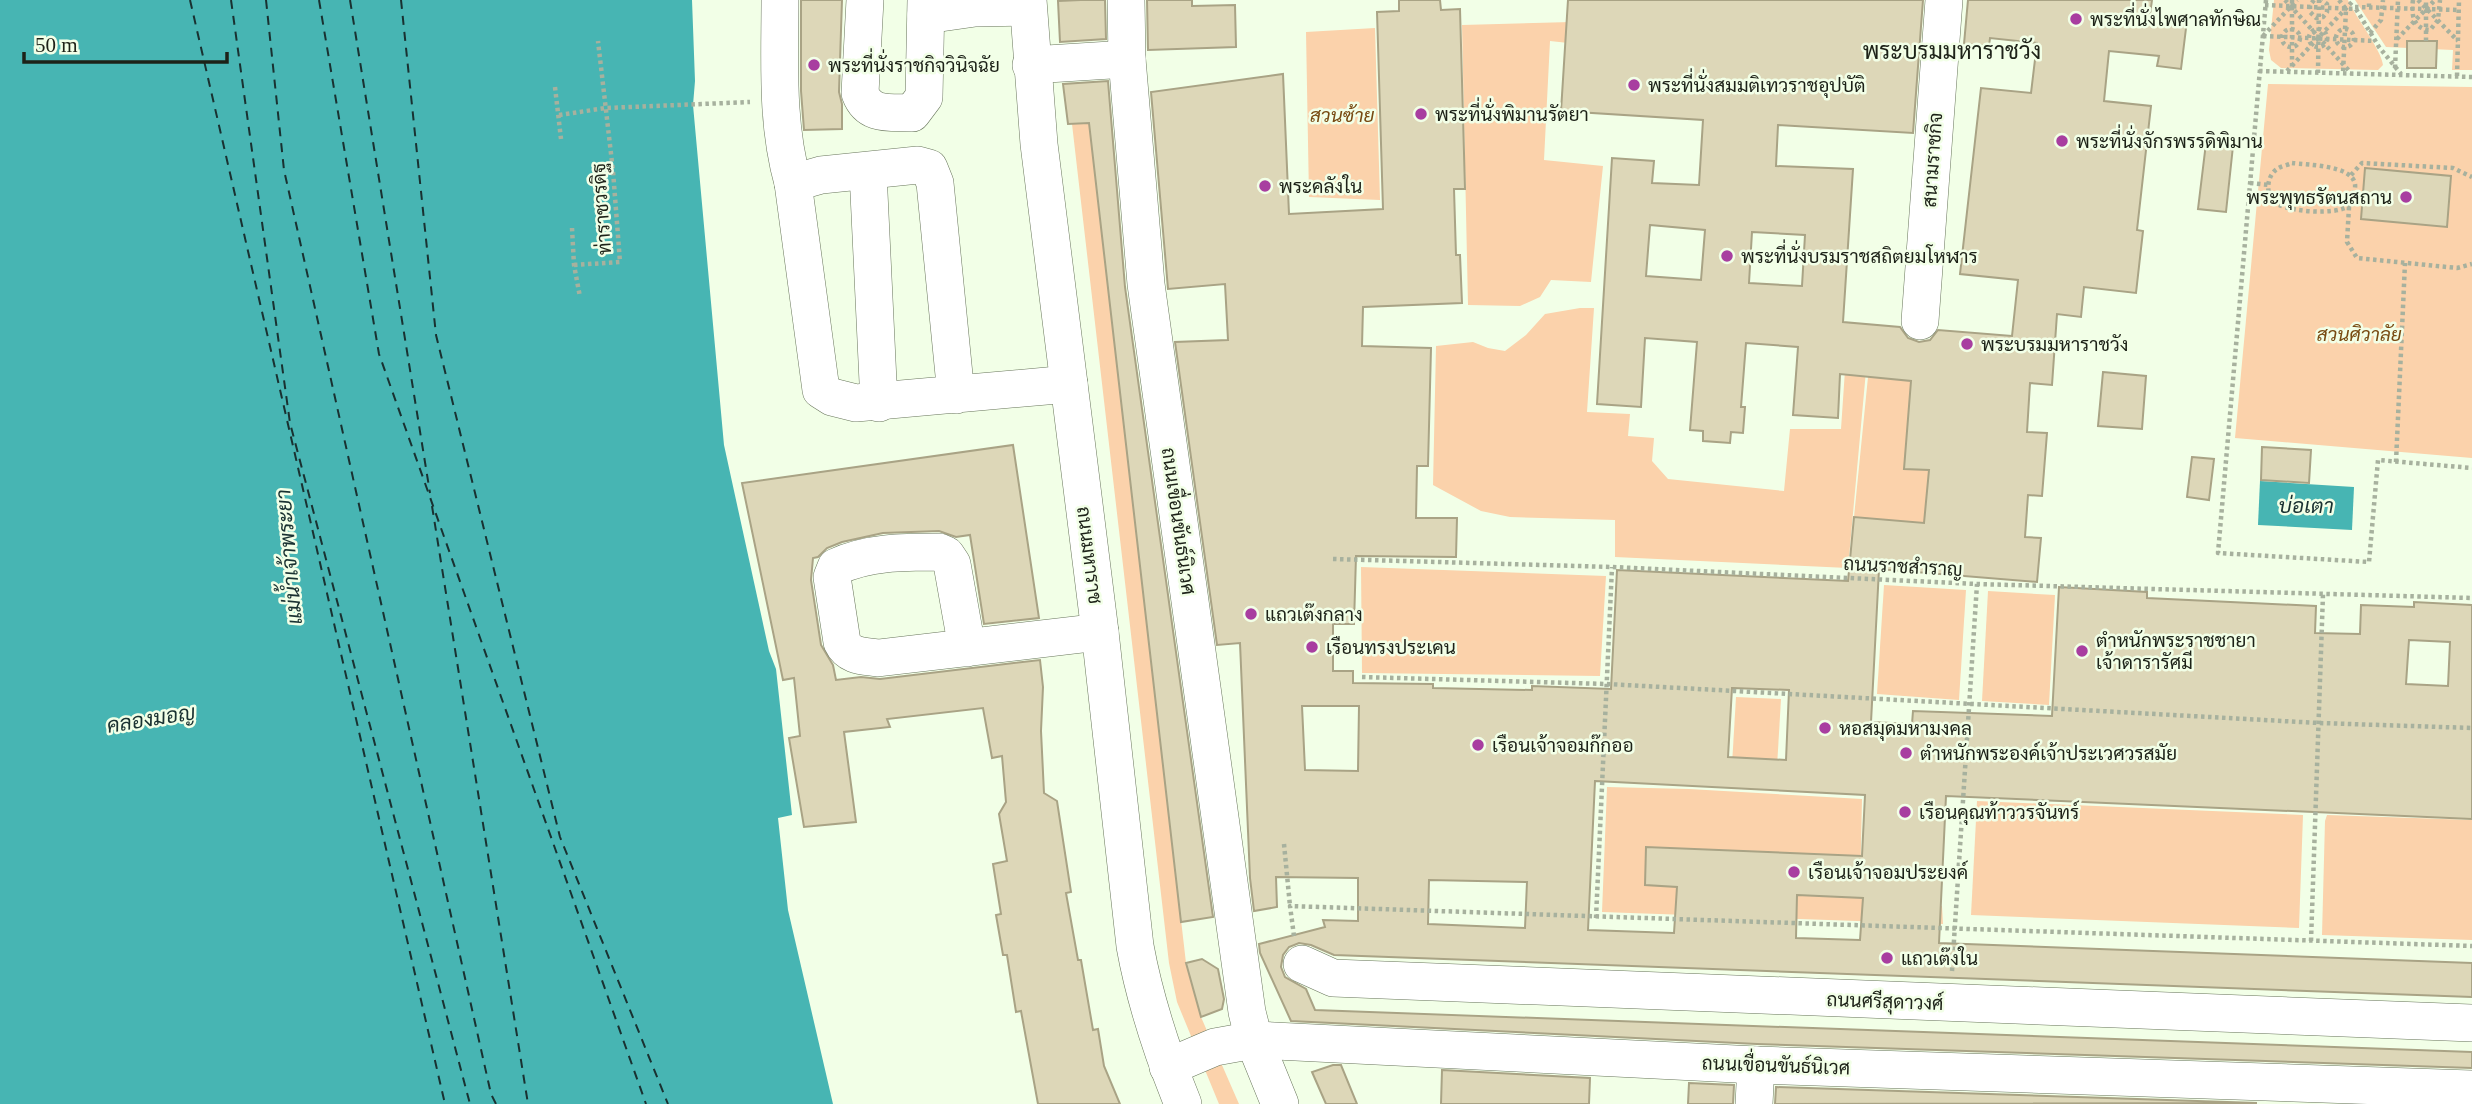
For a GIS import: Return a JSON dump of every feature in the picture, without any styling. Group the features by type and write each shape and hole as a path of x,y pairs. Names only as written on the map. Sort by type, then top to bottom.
{"street":[{"path":"780,0 781,127 793,183 821,390 832,397 856,403 1069,384"},
{"path":"865,0 860,93 864,104 875,111 912,113 924,97 926,8 975,8 1027,3"},
{"name":"ถนนเขื่อนขันธ์นิเวศ","path":"1126,0 1128,59 1146,284 1247,1012 1254,1040 1280,1104"},
{"name":"สนามราชกิจ","path":"1920,321 1944,0"},
{"name":"ถนนมหาราช","path":"1027,3 1043,186 1100,632 1135,946 1143,988 1168,1068 1183,1104"},
{"path":"1031,65 1128,59"},
{"path":"793,183 821,174 868,172 918,165 929,168 935,183 956,395"},
{"path":"868,172 879,402"},
{"path":"967,648 1100,632"},
{"name":"ถนนศรีสุดาวงศ์","path":"1302,964 1333,978 2472,1023"},
{"path":"1168,1068 1215,1047 1254,1040"},
{"name":"ถนนเขื่อนขันธ์นิเวศ","path":"1254,1040 2299,1094 2472,1089"},
{"path":"1754,1104 1756,1065"}],"path":[{"path":"2301,7 2298,14 2292,16 2285,13 2282,6 2285,0 2298,14 2315,29 2318,37 2352,74"},
{"path":"2263,36 2296,0 2301,7"},
{"path":"2309,7 2319,0"},
{"path":"2309,37 2318,18 2319,0"},
{"path":"2319,0 2328,8"},
{"path":"2339,0 2346,9 2343,73"},
{"path":"2369,7 2370,0"},
{"path":"2369,7 2377,0"},
{"path":"2370,33 2381,20 2384,0"},
{"path":"2395,68 2398,0"},
{"path":"2396,39 2414,21 2426,9 2437,0 2440,9 2438,20 2435,26 2426,30 2417,26 2414,21 2412,8 2415,0 2426,9 2438,20 2458,41"},
{"path":"2426,0 2426,41"},
{"path":"2457,76 2459,0"},
{"path":"2346,9 2265,3 2218,554 2368,562 2378,460 2472,468"},
{"path":"2354,5 2370,33 2401,75"},
{"path":"2318,73 2315,46 2318,37 2346,9 2354,5 2458,10"},
{"path":"2290,70 2292,7"},
{"path":"2309,7 2311,15 2318,18 2325,15 2328,8"},
{"path":"2281,37 2286,29 2297,30 2300,37 2298,44 2292,47"},
{"path":"2315,29 2325,31"},
{"path":"2335,39 2339,31 2345,29"},
{"path":"2345,29 2353,34 2354,40 2345,48"},
{"path":"2325,31 2328,38 2325,44"},
{"path":"2263,36 2375,41"},
{"path":"2281,37 2283,43 2292,47"},
{"path":"2309,37 2315,46"},
{"path":"2335,39 2337,44 2345,48"},
{"name":"ท่าราชวรดิฐ","path":"574,265 620,262 607,108 598,41"},
{"path":"2290,70 2315,46 2325,44"},
{"path":"2259,71 2472,77"},
{"path":"555,87 561,139"},
{"path":"559,115 607,108 780,101"},
{"path":"2349,206 2341,211 2325,212 2279,205 2271,199 2270,176 2277,169 2292,163 2340,170 2351,175 2355,184 2349,206 2347,242 2357,258 2457,268 2472,264"},
{"path":"2351,175 2362,163 2453,168 2472,177"},
{"path":"2250,183 2269,185"},
{"path":"572,228 574,265 580,297"},
{"path":"2396,462 2405,263"},
{"name":"ถนนราชสำราญ","path":"1333,559 1612,567 1977,584 2472,598"},
{"path":"1596,918 1612,567"},
{"path":"1951,1004 1977,584"},
{"path":"2311,942 2323,594"},
{"path":"1362,677 1606,684 2319,723 2472,728"},
{"path":"1284,844 1293,933 1302,964"},
{"path":"1290,906 2472,946"}],"green space":[{"path":"2274,0 2348,0 2378,51 2383,65 2378,70 2281,68 2271,60 2269,50"},
{"path":"2355,0 2472,0 2472,70 2452,70 2453,50 2386,47"},
{"path":"1609,21 1605,47 1550,41 1544,160 1603,166 1591,282 1551,280 1540,297 1520,306 1468,305 1462,25"},
{"name":"สวนซ้าย","path":"1375,28 1380,200 1309,197 1306,32"},
{"name":"สวนศิวาลัย","path":"2268,84 2472,87 2472,458 2235,438"},
{"path":"1089,123 1186,963 1201,1017 1239,1104 1219,1104 1177,1002 1169,963 1072,124"},
{"path":"1594,308 1587,412 1630,414 1628,436 1654,438 1652,461 1668,479 1784,491 1790,429 1841,429 1848,326 1870,327 1848,568 1615,557 1615,520 1510,517 1481,511 1433,485 1436,346 1473,342 1505,351 1526,335 1545,314"},
{"path":"1868,377 1911,380 1904,468 1929,470 1924,523 1854,517"},
{"path":"1361,567 1606,576 1600,676 1362,673"},
{"path":"1884,585 1966,590 1959,700 1877,694"},
{"path":"1988,591 2055,595 2049,705 1982,701"},
{"path":"1736,697 1781,699 1777,767 1732,765"},
{"path":"1607,787 1862,799 1860,890 1942,906 1943,924 1602,912"},
{"path":"1977,801 2303,815 2299,928 1971,915"},
{"path":"2327,815 2472,820 2472,940 2322,935"}],"water":[{"path":"0,0 692,0 695,81 693,105 724,445 769,651 776,669 792,815 778,818 788,910 833,1104 0,1104"},
{"name":"บ่อเตา","path":"2260,481 2354,487 2352,530 2258,525"}],"building":[{"name":"พระที่นั่งราชกิจวินิจฉัย","path":"801,0 842,0 839,92 842,129 804,130"},
{"path":"1105,0 1106,39 1060,42 1058,1"},
{"path":"1147,0 1192,0 1192,6 1235,5 1236,47 1148,50"},
{"path":"1399,0 1440,0 1441,10 1460,9 1465,189 1454,189 1456,255 1460,255 1462,303 1363,307 1362,346 1431,348 1428,466 1417,466 1416,518 1457,518 1456,557 1356,556 1354,624 1333,624 1333,671 1353,671 1353,683 1433,684 1433,688 1532,690 1532,686 1611,689 1617,570 1848,581 1854,517 1924,523 1929,470 1904,469 1911,381 1840,374 1838,418 1793,415 1798,347 1746,343 1741,407 1745,407 1743,433 1731,432 1730,443 1703,441 1703,431 1690,430 1697,342 1645,338 1641,407 1597,404 1612,158 1654,161 1652,183 1699,185 1703,120 1561,111 1568,0 1923,0 1913,133 1778,125 1776,166 1853,169 1843,322 1900,327 1908,338 1919,342 1930,340 1938,330 2012,336 2018,280 1960,274 1981,88 2031,93 2037,43 1990,38 1989,46 1964,44 1968,0 2152,0 2150,15 2187,20 2181,69 2157,66 2159,56 2109,51 2104,101 2151,106 2137,230 2143,231 2136,293 2084,287 2081,317 2057,314 2052,385 2030,383 2027,432 2047,433 2042,496 2028,495 2025,537 2041,538 2037,582 1879,569 1871,722 1912,724 1913,711 2052,716 2059,587 2147,592 2147,598 2316,606 2315,633 2360,634 2361,605 2414,607 2414,602 2472,605 2472,819 1946,796 1939,943 2472,963 2472,997 1334,955 1299,943 1289,947 1283,955 1281,967 1285,977 1306,989 1315,1010 2472,1052 2472,1068 1757,1044 1291,1021 1260,953 1259,944 1325,927 1323,920 1358,921 1358,878 1276,877 1277,907 1254,911 1250,878 1240,643 1217,645 1175,342 1228,340 1225,284 1168,289 1151,92 1283,74 1289,214 1383,209 1377,12 1399,11","holes":["1650,225 1705,230 1701,280 1646,276","1752,232 1805,235 1802,286 1749,283","2409,640 2450,642 2448,686 2406,684","1732,688 1789,690 1786,760 1728,757","1302,706 1359,706 1358,771 1305,770","1595,781 1865,795 1862,856 1646,847 1645,885 1677,887 1674,933 1588,930","1429,880 1527,882 1525,928 1428,924","1797,895 1863,898 1860,940 1796,938"]},
{"path":"2407,41 2437,41 2436,68 2407,68"},
{"path":"1108,81 1125,287 1213,917 1181,922 1089,123 1068,124 1063,84"},
{"path":"2206,143 2233,146 2226,212 2198,209"},
{"name":"พระพุทธรัตนสถาน","path":"2365,168 2451,176 2447,227 2361,219"},
{"path":"2103,372 2146,376 2142,429 2098,426"},
{"path":"1013,445 1039,618 984,624 970,535 956,537 939,531 883,533 842,542 813,558 811,580 821,645 833,665 836,680 861,677 880,679 1040,660 1043,687 1041,731 1044,793 1057,801 1071,892 1066,893 1078,960 1081,960 1093,1030 1098,1029 1104,1066 1120,1104 1038,1104 1021,1011 1016,1012 1007,955 1003,955 996,915 1001,914 993,864 1007,861 999,814 1006,802 1002,756 992,758 983,708 887,719 890,727 844,732 856,822 804,827 789,738 800,736 794,678 783,680 742,483"},
{"path":"2262,447 2311,450 2309,483 2261,480"},
{"path":"2192,457 2214,459 2209,500 2187,497"},
{"path":"1202,959 1218,969 1224,999 1222,1009 1201,1017 1186,963"},
{"path":"1341,1065 1357,1104 1326,1104 1312,1072"},
{"path":"1442,1070 1590,1078 1589,1104 1441,1104"},
{"path":"1689,1083 1734,1085 1733,1104 1688,1104"},
{"path":"1776,1087 2257,1103 1775,1104"}],"ferry route":[{"path":"190,0 445,1104"},
{"path":"231,0 290,423 470,1104"},
{"path":"266,0 284,170 491,1094 496,1104"},
{"path":"319,0 379,354 646,1104"},
{"path":"350,0 430,493"},
{"path":"401,0 436,335 560,837 668,1104"},
{"path":"432,506 528,1104"}],"place":[{"name":"พระที่นั่งไพศาลทักษิณ","path":"2076,19"},
{"name":"พระที่นั่งราชกิจวินิจฉัย","path":"814,65"},
{"name":"พระที่นั่งสมมติเทวราชอุปบัติ","path":"1634,85"},
{"name":"พระที่นั่งพิมานรัตยา","path":"1421,114"},
{"name":"พระที่นั่งจักรพรรดิพิมาน","path":"2062,141"},
{"name":"พระคลังใน","path":"1265,186"},
{"name":"พระพุทธรัตนสถาน","path":"2406,197"},
{"name":"พระที่นั่งบรมราชสถิตยมโหฬาร","path":"1727,256"},
{"name":"พระบรมมหาราชวัง","path":"1967,344"},
{"name":"แถวเต๊งกลาง","path":"1251,614"},
{"name":"เรือนทรงประเคน","path":"1312,647"},
{"name":"ตำหนักพระราชชายา เจ้าดารารัศมี","path":"2082,651"},
{"name":"หอสมุดมหามงคล","path":"1825,728"},
{"name":"เรือนเจ้าจอมก๊กออ","path":"1478,745"},
{"name":"ตำหนักพระองค์เจ้าประเวศวรสมัย","path":"1906,753"},
{"name":"เรือนคุณท้าววรจันทร์","path":"1905,812"},
{"name":"เรือนเจ้าจอมประยงค์","path":"1794,872"},
{"name":"แถวเต๊งใน","path":"1887,958"}],"district":[{"name":"พระบรมมหาราชวัง","path":"1952,51"}],"water label":[{"name":"แม่น้ำเจ้าพระยา","path":"289,557"},
{"name":"คลองมอญ","path":"151,719"}]}
